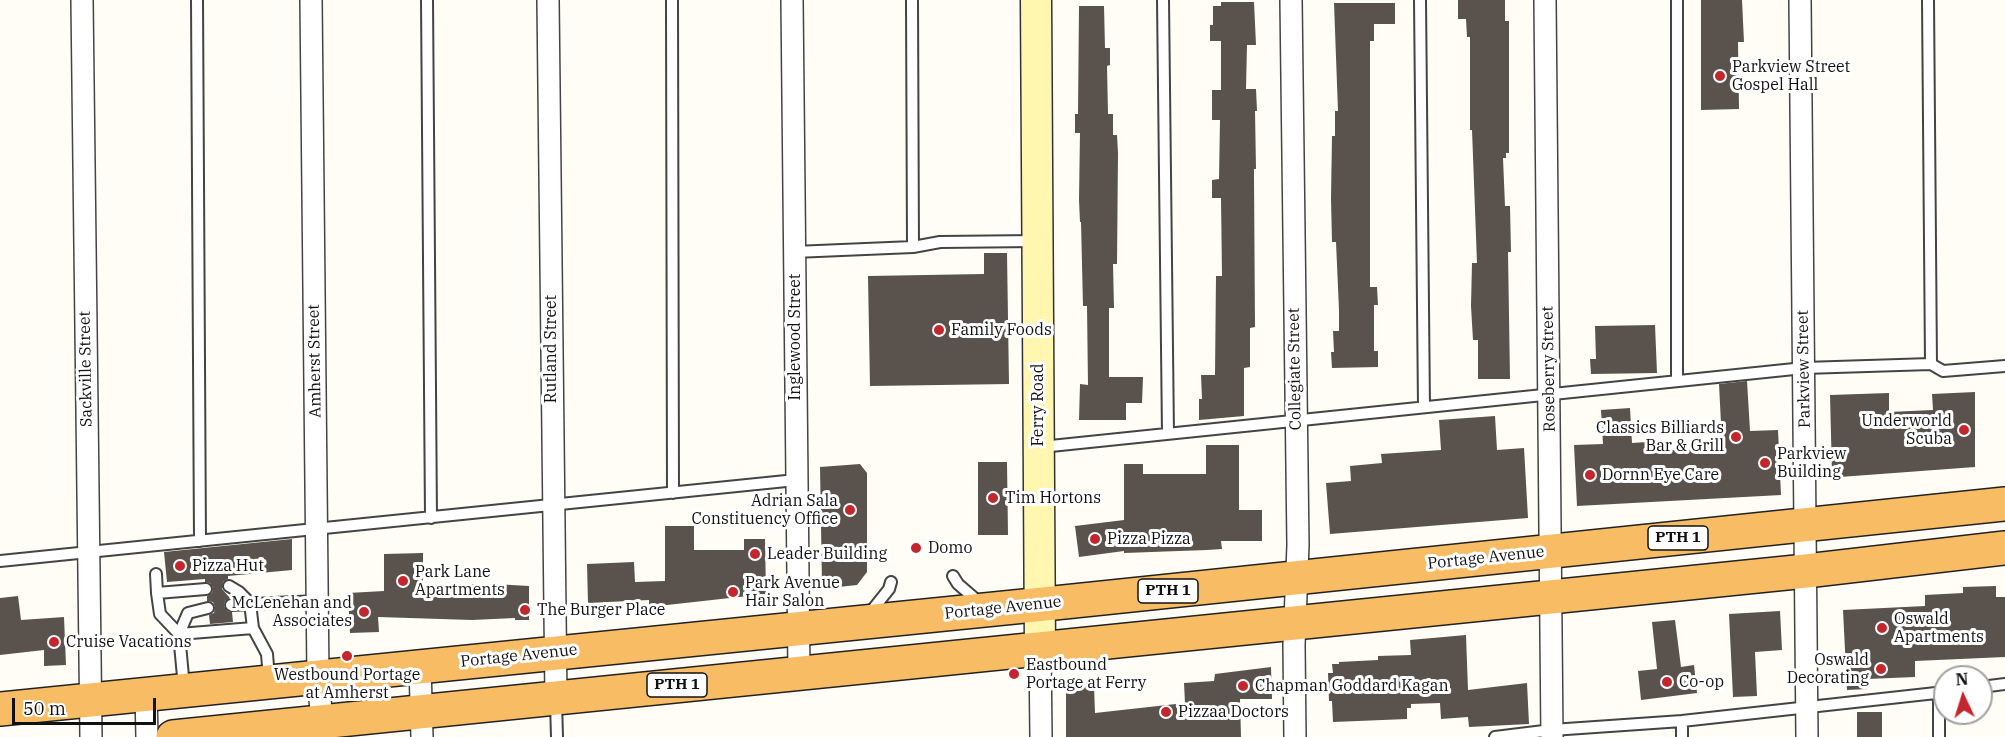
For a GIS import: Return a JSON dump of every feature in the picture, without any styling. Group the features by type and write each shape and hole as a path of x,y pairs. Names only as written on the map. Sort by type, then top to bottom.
{"highway":[{"name":"Portage Avenue","path":"0,709 987,610 2005,504"},
{"name":"PTH 1","path":"173,737 322,722 422,724 556,699 1806,571 2005,548"}],"main road":[{"name":"Ferry Road","path":"1036,0 1040,648"}],"street":[{"name":"Sackville Street","path":"82,0 91,737"},
{"name":"Amherst Street","path":"311,0 318,677 322,722"},
{"name":"Rutland Street","path":"548,0 556,699"},
{"name":"Inglewood Street","path":"792,0 799,673"},
{"name":"Collegiate Street","path":"1291,0 1297,576 1295,737"},
{"name":"Roseberry Street","path":"1545,0 1552,734"},
{"name":"Parkview Street","path":"1800,0 1807,737"},
{"name":"Ferry Road","path":"1040,648 1041,737"},
{"path":"420,666 422,724"},
{"path":"146,694 147,737"}],"lane":[{"path":"197,0 200,541"},
{"path":"427,0 431,518"},
{"path":"672,0 674,493"},
{"path":"912,0 913,247"},
{"path":"1163,0 1168,434"},
{"path":"1420,0 1424,407"},
{"path":"1677,0 1677,380"},
{"path":"1928,0 1931,364"},
{"path":"794,252 913,247 940,242 1037,241"},
{"path":"1038,447 1804,368 1931,364 1943,371 2005,366"},
{"path":"0,561 796,480"},
{"path":"156,574 160,614 179,634"},
{"path":"953,576 958,584 987,610"},
{"path":"863,622 889,589 891,582"},
{"path":"229,586 250,603 253,628 267,654 269,682"},
{"path":"157,593 206,589"},
{"path":"231,605 318,602"},
{"path":"185,690 179,634 188,613 208,608"},
{"path":"179,634 253,628"},
{"path":"1495,737 1552,734 1933,694"},
{"path":"556,699 556,737"},
{"path":"1682,721 1682,737"}],"building":[{"path":"1458,0 1505,0 1505,21 1509,21 1509,153 1506,153 1506,158 1503,158 1505,206 1510,206 1511,252 1508,252 1510,379 1478,379 1478,340 1473,340 1471,306 1472,263 1477,263 1472,130 1470,130 1470,37 1467,37 1466,19 1458,19"},
{"name":"Parkview Street Gospel Hall","path":"1701,0 1742,0 1744,42 1738,42 1739,109 1701,110"},
{"path":"1221,2 1254,2 1256,45 1247,45 1246,89 1256,89 1257,111 1255,111 1256,169 1254,169 1255,327 1250,328 1250,367 1244,368 1244,416 1199,420 1199,399 1202,399 1201,375 1215,375 1216,276 1222,276 1221,198 1212,198 1212,180 1219,179 1220,120 1212,120 1212,90 1221,90 1221,41 1210,41 1213,6 1221,6"},
{"path":"1334,3 1395,3 1395,24 1374,24 1374,41 1370,41 1370,287 1377,287 1378,305 1374,305 1374,351 1378,351 1378,367 1332,368 1333,331 1339,331 1336,242 1332,242 1331,199 1332,136 1335,136 1335,111 1338,111"},
{"path":"1079,6 1104,6 1105,48 1110,48 1110,65 1107,66 1108,114 1113,114 1113,135 1117,135 1118,153 1117,264 1113,264 1114,308 1109,308 1109,377 1143,377 1142,403 1126,403 1126,420 1079,420 1080,384 1088,385 1087,306 1083,306 1079,200 1080,133 1075,133 1075,114 1078,114"},
{"name":"Family Foods","path":"984,253 1007,253 1009,384 870,386 868,276 984,274"},
{"path":"1655,325 1657,373 1591,374 1590,359 1596,359 1595,326"},
{"path":"1747,381 1750,431 1778,430 1781,495 1577,506 1574,445 1603,444 1601,410 1630,408 1632,443 1661,441 1661,451 1690,449 1690,444 1722,443 1719,384"},
{"path":"1975,392 1975,467 1840,477 1840,474 1832,474 1830,395 1889,393 1889,412 1933,410 1932,394"},
{"path":"1495,416 1497,450 1524,448 1528,518 1330,534 1326,483 1351,481 1350,466 1382,463 1381,454 1441,450 1439,420"},
{"path":"1206,445 1239,445 1239,510 1262,510 1262,541 1221,541 1222,549 1124,553 1124,551 1079,557 1075,526 1124,520 1124,464 1143,464 1143,474 1206,474"},
{"name":"Tim Hortons","path":"978,462 1007,462 1008,535 978,535"},
{"path":"860,464 867,473 867,572 857,585 829,588 822,584 820,467"},
{"path":"665,526 694,526 694,550 744,550 744,539 765,539 766,594 649,607 649,600 588,603 587,564 634,562 635,582 665,581"},
{"path":"292,539 292,570 228,576 228,579 223,582 222,589 230,598 225,601 224,606 227,611 232,612 233,622 210,624 209,615 214,613 215,607 213,602 207,601 207,596 212,593 213,588 210,583 205,582 205,579 167,582 164,552"},
{"path":"423,553 423,585 529,586 529,620 378,617 379,632 350,633 348,593 384,591 384,554"},
{"path":"1996,586 1996,597 2005,597 2005,657 1915,661 1915,677 1867,679 1867,689 1847,690 1843,610 1925,606 1925,595 1963,593 1963,587"},
{"path":"18,596 21,620 64,617 66,665 44,666 44,650 0,655 0,598"},
{"path":"1780,611 1782,650 1755,652 1757,696 1733,697 1729,614"},
{"path":"1675,620 1681,667 1694,665 1697,693 1641,700 1638,671 1657,669 1652,622"},
{"path":"1466,635 1468,690 1527,683 1529,724 1469,727 1468,717 1441,719 1440,703 1411,704 1411,708 1407,708 1407,719 1333,722 1332,701 1329,701 1328,673 1333,673 1332,664 1378,660 1378,656 1411,655 1410,640"},
{"path":"1271,667 1272,699 1240,699 1241,737 1066,737 1066,688 1094,686 1095,713 1185,703 1184,683 1214,681 1215,674"},
{"path":"1857,712 1882,712 1882,737 1857,737"}],"place":[{"name":"Parkview Street Gospel Hall","path":"1720,76"},
{"name":"Family Foods","path":"939,330"},
{"name":"Underworld Scuba","path":"1964,430"},
{"name":"Classics Billiards Bar & Grill","path":"1736,437"},
{"name":"Parkview Building","path":"1765,463"},
{"name":"Dornn Eye Care","path":"1590,475"},
{"name":"Tim Hortons","path":"993,498"},
{"name":"Adrian Sala Constituency Office","path":"850,510"},
{"name":"Pizza Pizza","path":"1095,539"},
{"name":"Domo","path":"916,548"},
{"name":"Leader Building","path":"755,554"},
{"name":"Pizza Hut","path":"180,566"},
{"name":"Park Lane Apartments","path":"403,581"},
{"name":"Park Avenue Hair Salon","path":"733,592"},
{"name":"The Burger Place","path":"525,610"},
{"name":"McLenehan and Associates","path":"364,612"},
{"name":"Oswald Apartments","path":"1882,628"},
{"name":"Cruise Vacations","path":"54,642"},
{"name":"Westbound Portage at Amherst","path":"347,656"},
{"name":"Oswald Decorating","path":"1881,669"},
{"name":"Eastbound Portage at Ferry","path":"1014,674"},
{"name":"Co-op","path":"1667,682"},
{"name":"Chapman Goddard Kagan","path":"1243,686"},
{"name":"Pizzaa Doctors","path":"1166,712"}]}
